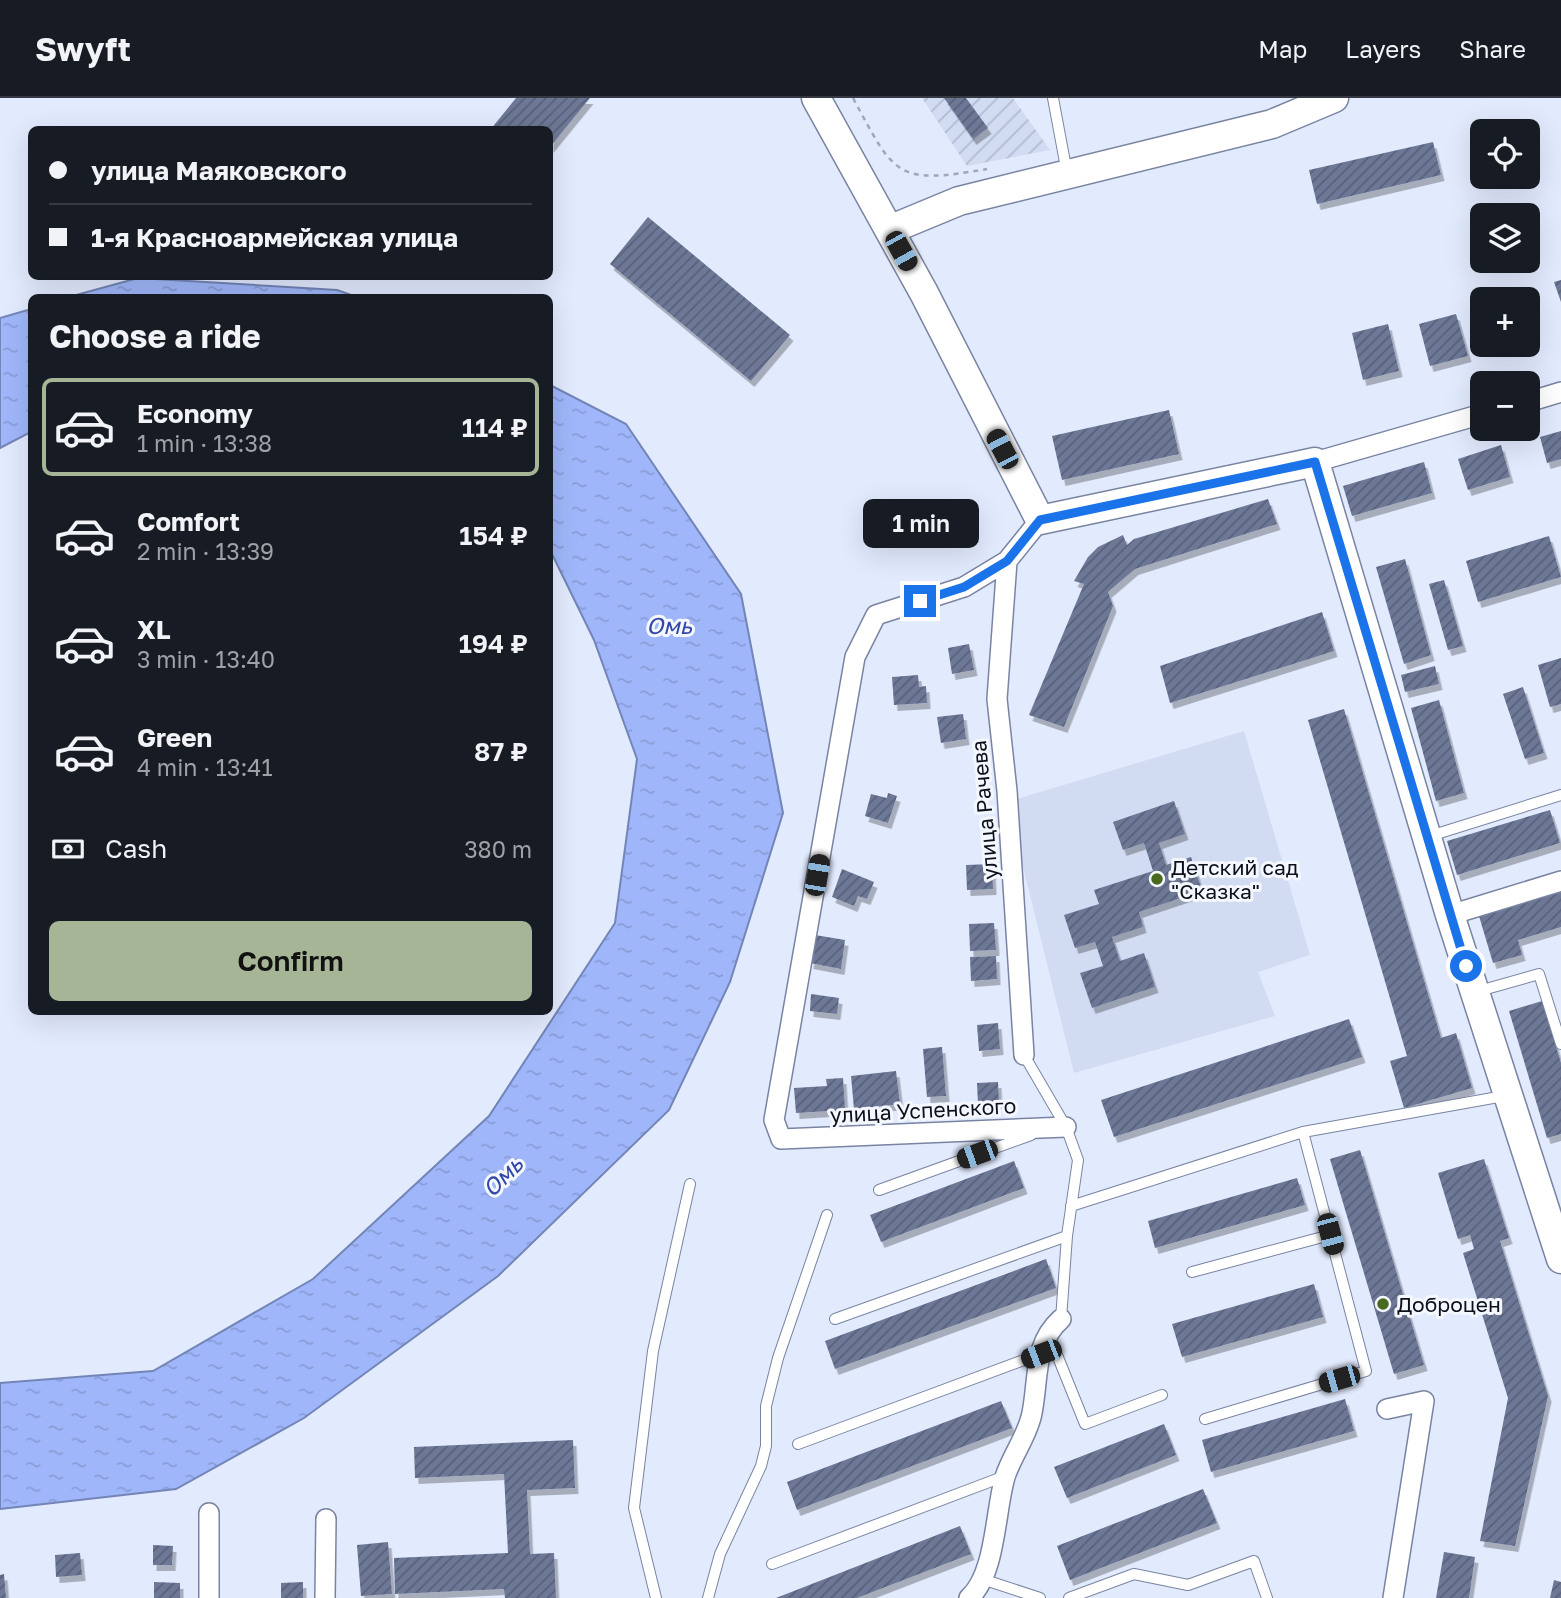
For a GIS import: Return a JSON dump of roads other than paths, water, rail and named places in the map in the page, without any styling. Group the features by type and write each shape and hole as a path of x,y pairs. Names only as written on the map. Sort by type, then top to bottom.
{"street":[{"path":"816,98 890,230 1040,520"},
{"path":"890,230 959,201 1272,124 1334,98"},
{"path":"1540,398 1561,392"},
{"path":"1007,561 1040,520 1315,462 1470,417"},
{"path":"1315,462 1450,915 1561,1259"},
{"name":"улица Рачева","path":"1007,561 997,699 1007,791 1024,1055"},
{"name":"улица Успенского","path":"1007,561 964,587 876,615 855,657 774,1120 781,1139 1059,1127"},
{"path":"1450,915 1561,881"},
{"path":"969,1598 978,1590 982,1579 1006,1476 1032,1414 1041,1354 1054,1325"},
{"path":"1387,1409 1424,1401 1393,1598"},
{"path":"209,1513 209,1598"},
{"path":"325,1598 326,1519"}],"lane":[{"path":"1053,98 1067,174"},
{"path":"1426,837 1561,795"},
{"path":"1475,992 1539,974 1561,1044"},
{"path":"1024,1055 1078,1160 1054,1325 1085,1424 1162,1395"},
{"path":"1071,1206 1303,1132 1508,1096"},
{"path":"879,1189 1059,1127"},
{"path":"1205,1419 1366,1371 1303,1132"},
{"path":"656,1598 634,1508 653,1351 690,1184"},
{"path":"708,1598 720,1554 761,1466 766,1446 766,1406 778,1358 827,1214"},
{"path":"1192,1272 1330,1234"},
{"path":"835,1319 1067,1236"},
{"path":"798,1444 1041,1354"},
{"path":"772,1564 1006,1476"},
{"path":"1069,1598 1134,1574 1188,1585 1254,1561 1267,1598"},
{"path":"982,1579 1040,1598"}],"water":[{"path":"131,280 171,280 337,290 348,294 80,294"},
{"path":"28,310 28,434 0,448 0,318"},
{"name":"Омь","path":"553,387 626,424 741,594 783,813 730,982 669,1110 498,1276 304,1418 176,1489 0,1509 0,1383 153,1371 313,1279 489,1116 615,923 637,759 594,640 553,556"}],"place":[{"name":"Детский сад \"Сказка\"","path":"1157,879"},
{"name":"Доброцен","path":"1383,1304"}]}
